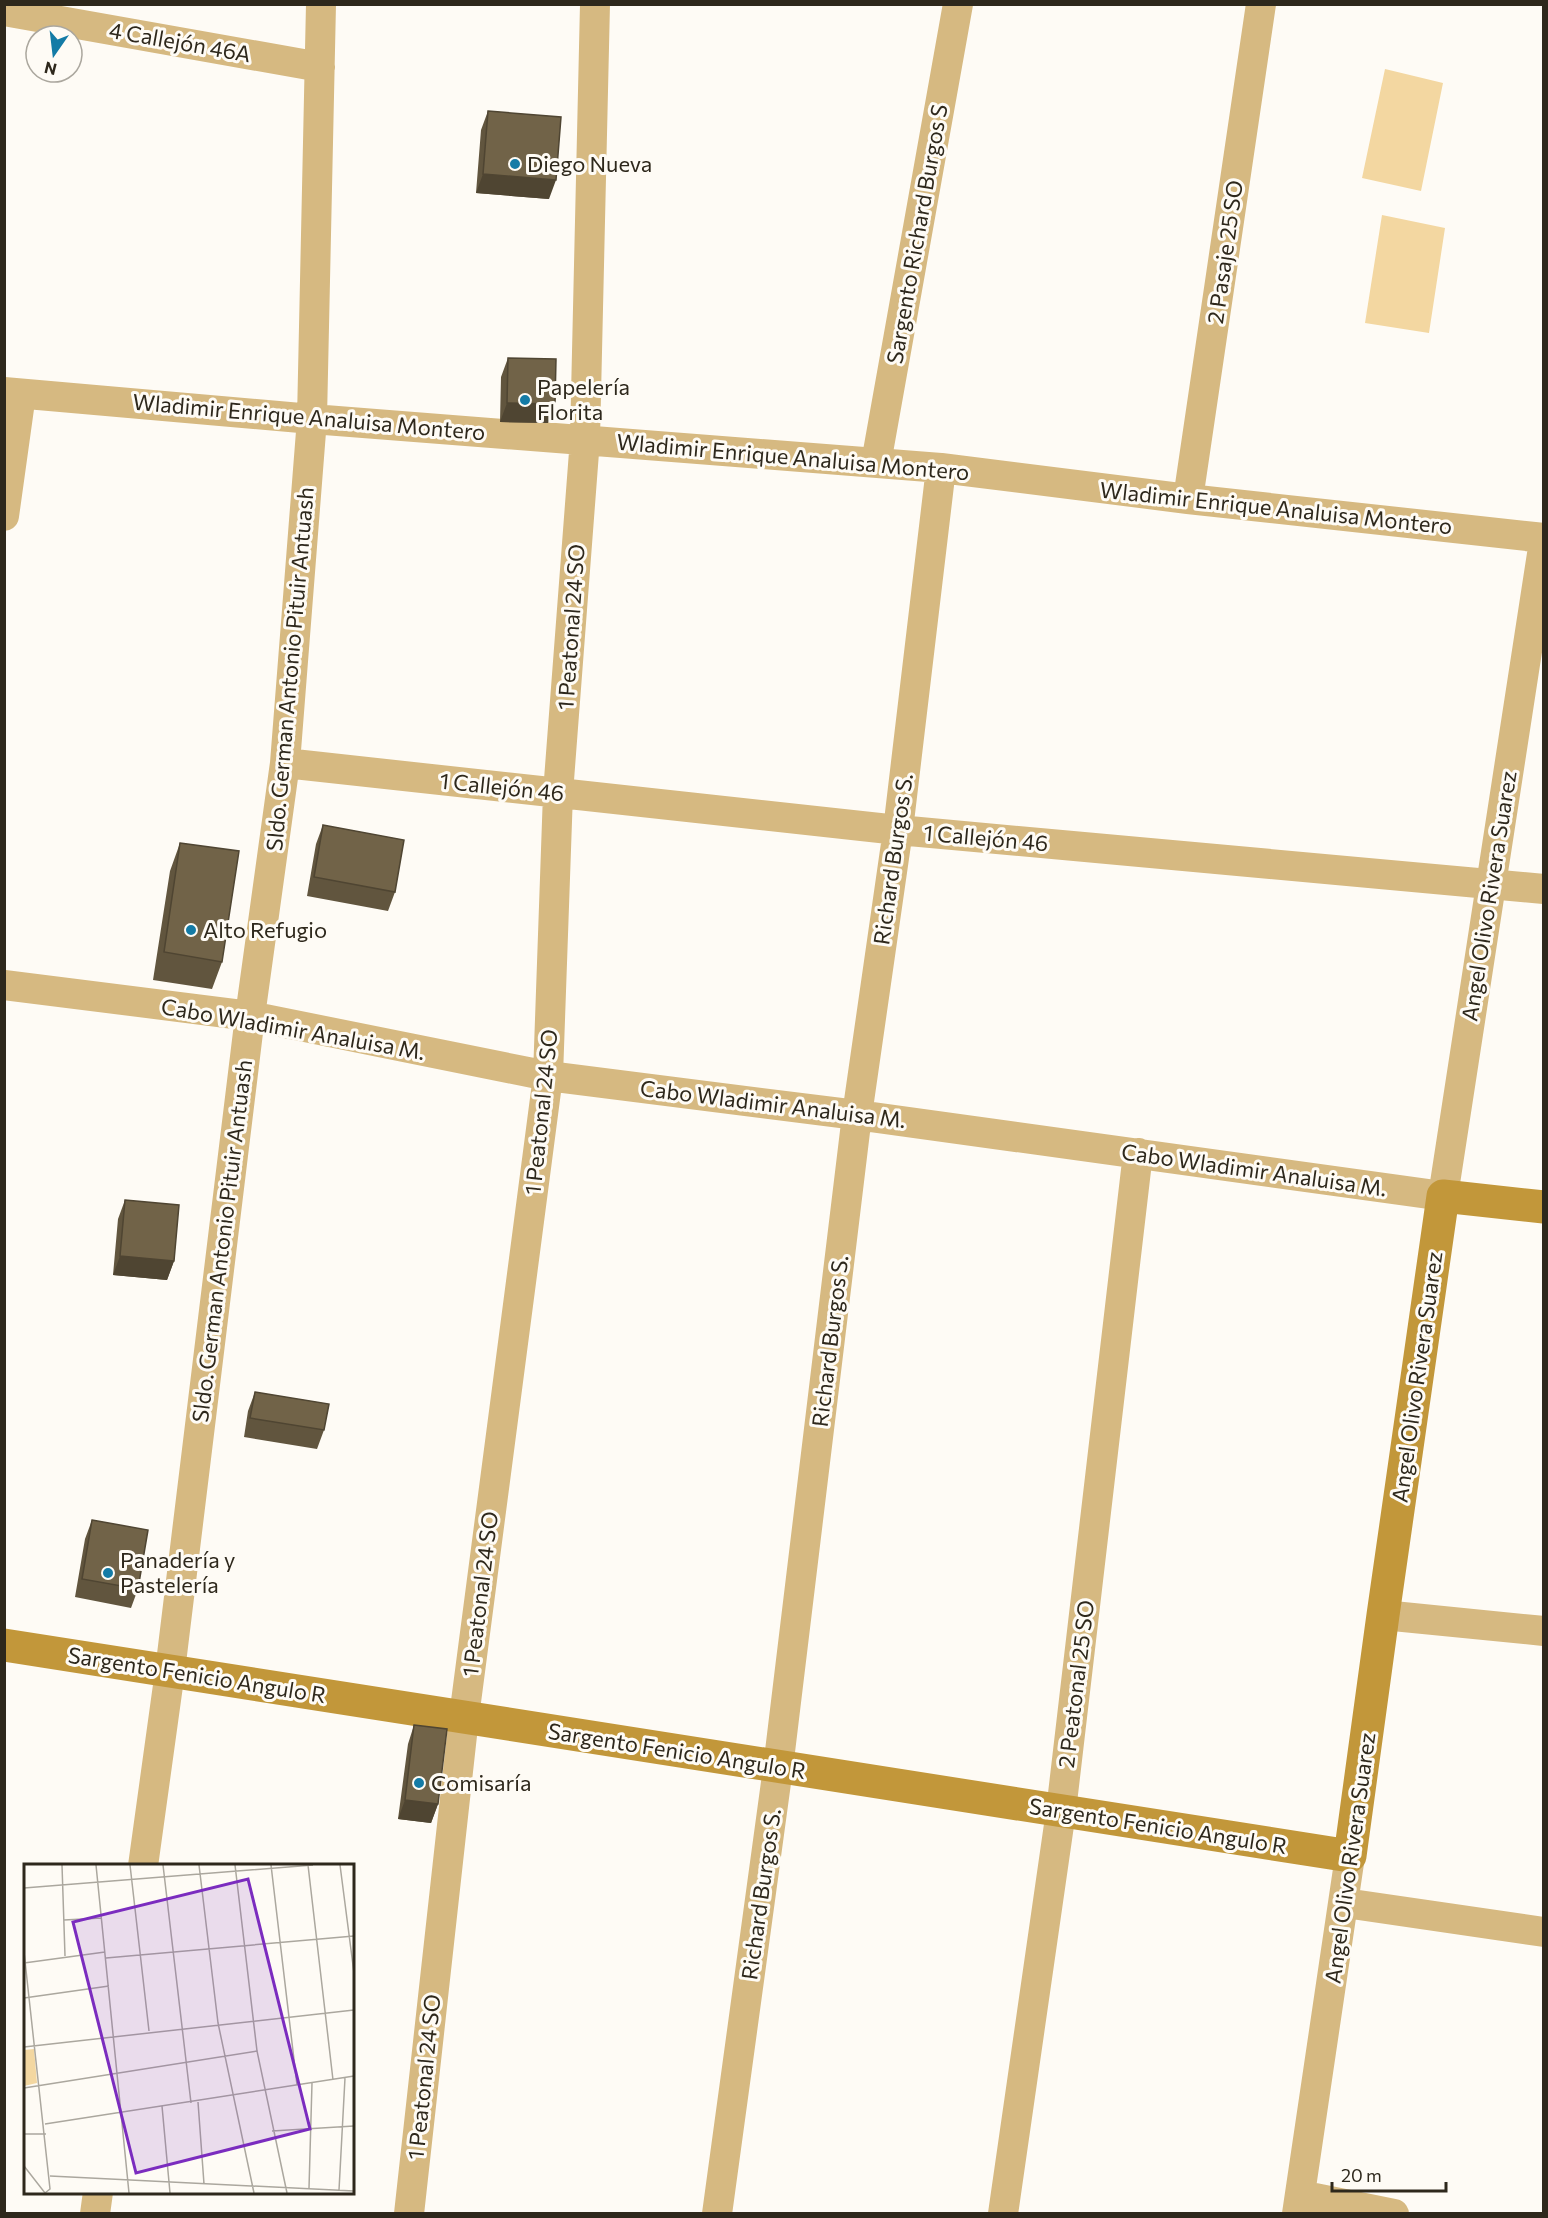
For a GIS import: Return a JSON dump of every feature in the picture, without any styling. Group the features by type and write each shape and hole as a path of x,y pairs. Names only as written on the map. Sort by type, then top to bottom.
{"street":[{"name":"Sldo. German Antonio Pituir Antuash","path":"143,1864 170,1671 250,1016 285,763 312,419 321,4"},
{"name":"1 Peatonal 24 SO","path":"409,2214 464,1717 548,1076 558,794 585,439 595,4"},
{"name":"Sargento Richard Burgos S","path":"876,463 958,4"},
{"name":"2 Pasaje 25 SO","path":"1188,499 1261,4"},
{"name":"4 Callejón 46A","path":"4,11 320,67"},
{"name":"Wladimir Enrique Analuisa Montero","path":"13,393 312,419 941,468 1188,499 1544,539"},
{"path":"4,516 13,393"},
{"name":"Richard Burgos S.","path":"717,2214 778,1768 857,1115 898,830 941,468"},
{"name":"Angel Olivo Rivera Suarez","path":"1298,2204 1345,1903 1383,1615 1443,1196 1544,539"},
{"name":"1 Callejón 46","path":"285,763 898,830 1544,889"},
{"name":"Cabo Wladimir Analuisa M.","path":"4,986 250,1016 548,1076 857,1115 1443,1196 1544,1207"},
{"name":"2 Peatonal 25 SO","path":"1003,2214 1061,1811 1138,1153"},
{"path":"1383,1615 1544,1631"},
{"name":"Sargento Fenicio Angulo R","path":"4,1645 1350,1856"},
{"path":"1345,1903 1544,1932"},
{"path":"95,2214 98,2194"},
{"path":"1298,2204 1394,2214"}],"shaded area":[{"path":"1385,69 1443,83 1421,191 1362,178"},
{"path":"1382,215 1445,228 1429,333 1365,323"}],"building":[{"name":"Diego Nueva","path":"488,111 561,117 556,180 483,174"},
{"path":"508,358 556,359 555,404 507,403"},
{"path":"323,825 404,840 395,892 314,877"},
{"name":"Alto Refugio","path":"180,843 239,851 222,962 164,952"},
{"path":"125,1200 179,1205 174,1261 120,1256"},
{"path":"255,1392 329,1404 324,1430 250,1418"},
{"name":"Panadería y Pastelería","path":"92,1520 148,1530 138,1589 82,1579"},
{"name":"Comisaría","path":"414,1725 447,1729 438,1804 405,1800"}],"place":[{"name":"Diego Nueva","path":"515,164"},
{"name":"Papelería Florita","path":"525,400"},
{"name":"Alto Refugio","path":"191,930"},
{"name":"Panadería y Pastelería","path":"108,1573"},
{"name":"Comisaría","path":"419,1783"}]}
